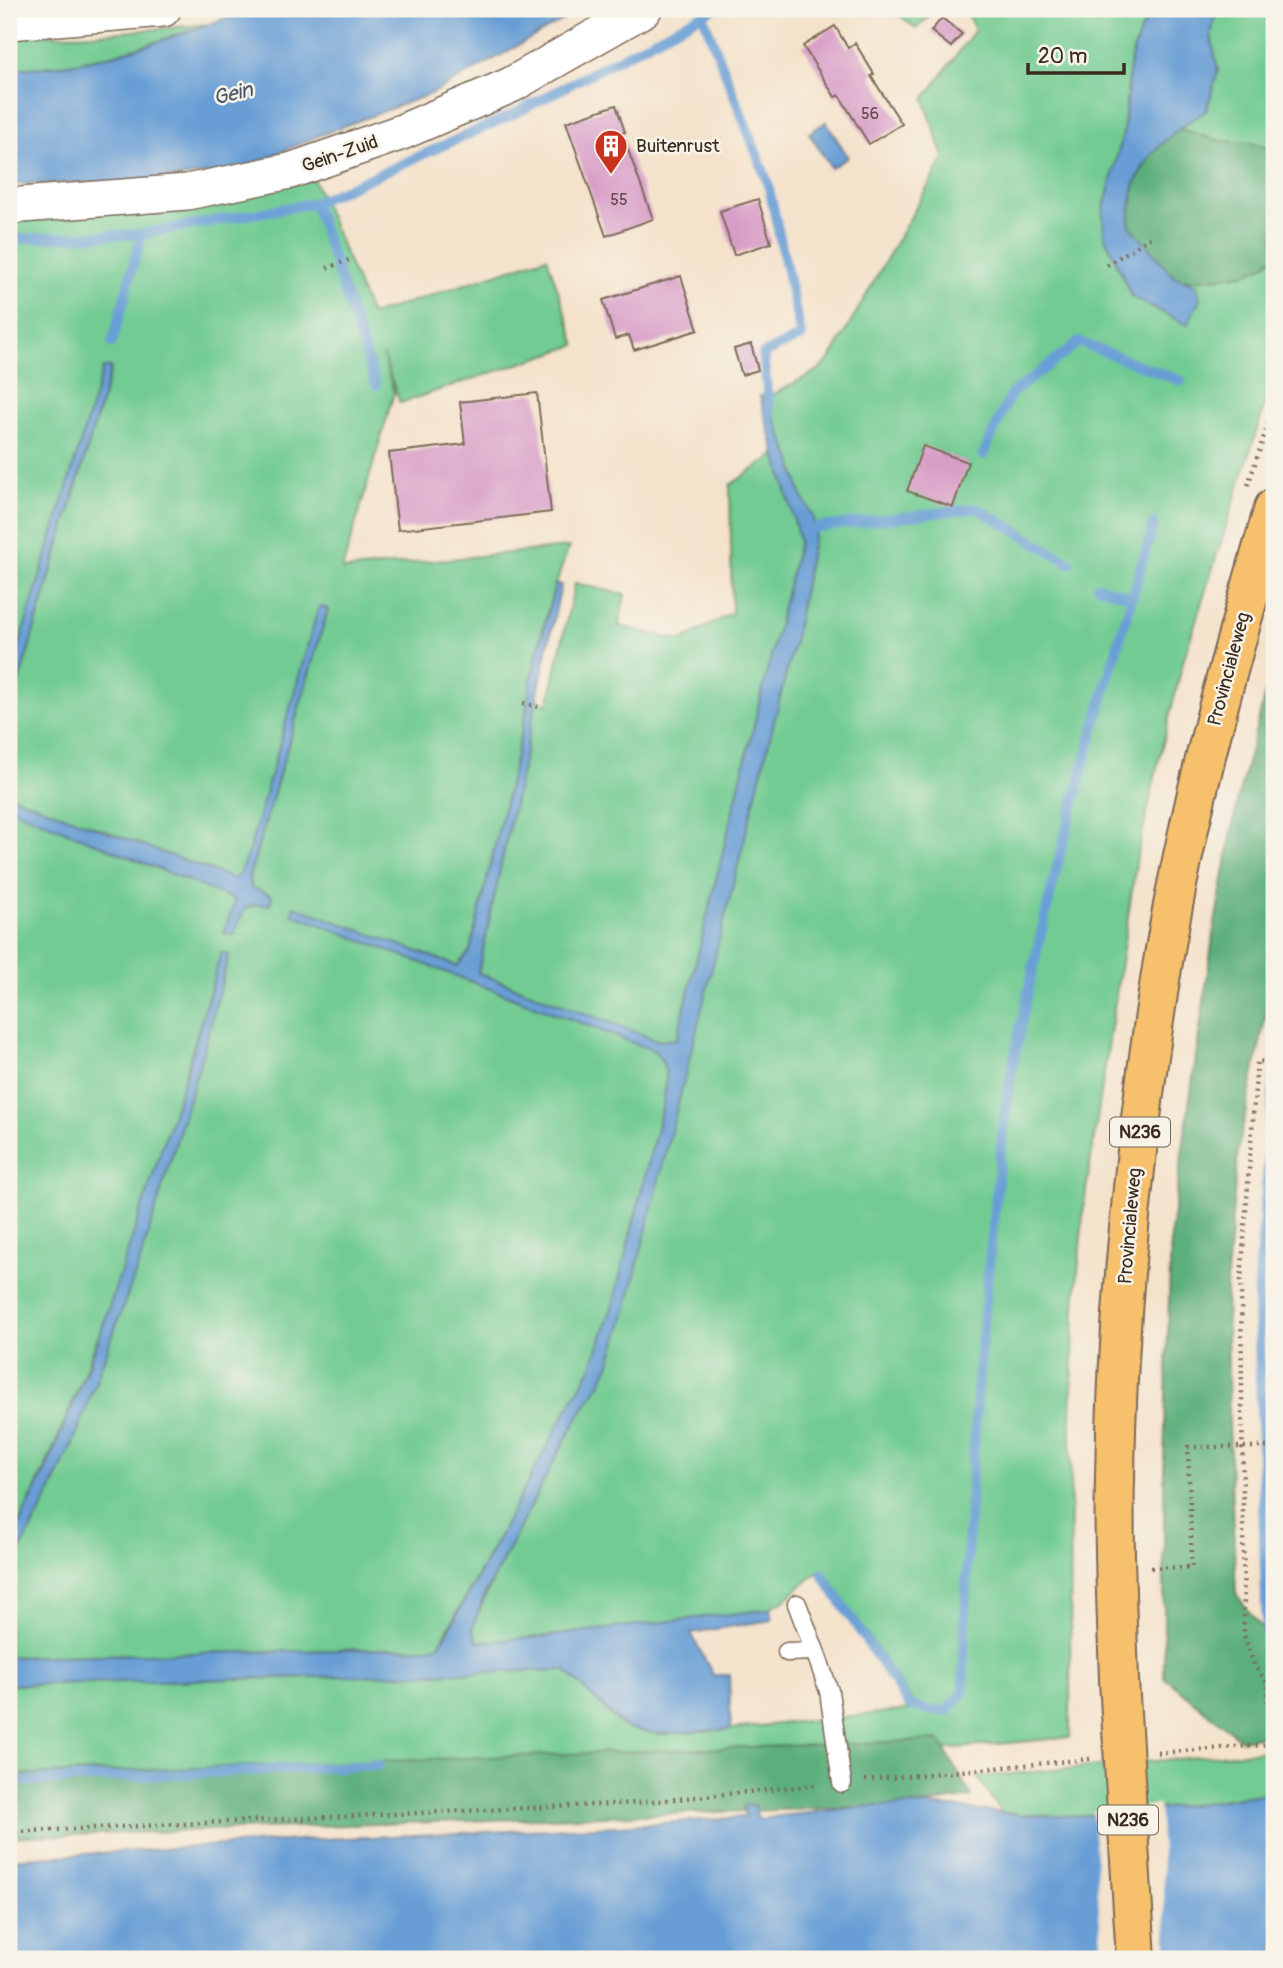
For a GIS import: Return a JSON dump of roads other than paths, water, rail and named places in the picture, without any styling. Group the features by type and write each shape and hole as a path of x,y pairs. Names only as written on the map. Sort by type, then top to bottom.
{"main road":[{"name":"Provincialeweg","path":"1136,1959 1119,1680 1115,1564 1119,1384 1135,1168 1156,1005 1184,853 1216,717 1274,508"}],"street":[{"path":"9,22 163,9"},
{"name":"Gein-Zuid","path":"9,206 187,192 290,171 402,132 511,85 644,9"}],"lane":[{"path":"797,1604 829,1691 842,1783"},
{"path":"787,1652 815,1651"}],"water":[{"name":"Gein","path":"253,9 583,9 435,92 323,134 236,171 135,182 9,184 9,68 71,64 102,58"},
{"path":"1154,9 1216,9 1211,36 1218,71 1206,111 1173,133 1154,152 1139,173 1131,200 1129,225 1174,277 1196,284 1200,299 1187,325 1132,297 1104,235 1103,212 1123,134 1131,58 1140,32"},
{"path":"826,122 848,157 831,168 809,133"},
{"path":"103,368 111,368 9,716 9,679"},
{"path":"760,396 766,398 791,458 801,494 813,517 814,534 794,642 626,1311 610,1363 564,1442 485,1594 472,1628 477,1642 771,1609 772,1620 691,1633 713,1675 729,1675 731,1729 658,1734 624,1727 565,1670 9,1685 9,1657 430,1648 439,1645 448,1632 592,1366 614,1301 663,1104 665,1070 655,1051 292,914 294,906 457,966 470,951 526,713 531,679 555,584 561,585 478,973 659,1041 677,1039 799,541"},
{"path":"319,606 328,609 249,877 251,887 272,896 270,905 254,905 245,910 234,935 224,933 235,900 9,808 9,795 233,879 239,875 249,851"},
{"path":"221,953 229,954 204,1049 141,1258 75,1438 9,1571 9,1544 45,1472 98,1341 187,1071"},
{"path":"1274,1792 1274,1959 9,1959 9,1859 298,1840 619,1826 745,1817 744,1806 754,1805 758,1819 898,1805 1062,1816 1142,1811"}],"waterway":[{"path":"112,343 142,234 314,203 514,114 713,9"},
{"path":"703,16 768,183 801,336 763,354 770,417"},
{"path":"314,203 376,385"},
{"path":"9,239 142,234"},
{"path":"983,455 1011,394 1079,342 1181,381"},
{"path":"804,529 977,508 1070,563"},
{"path":"822,1574 909,1705 947,1711 963,1692 966,1580 976,1412 998,1174 1011,1078 1060,854 1154,523"},
{"path":"1097,586 1132,597"},
{"path":"1274,1081 1258,1296 1267,1649 1274,1655"},
{"path":"9,1782 379,1765"}],"place":[{"name":"Buitenrust","path":"611,176"}]}
